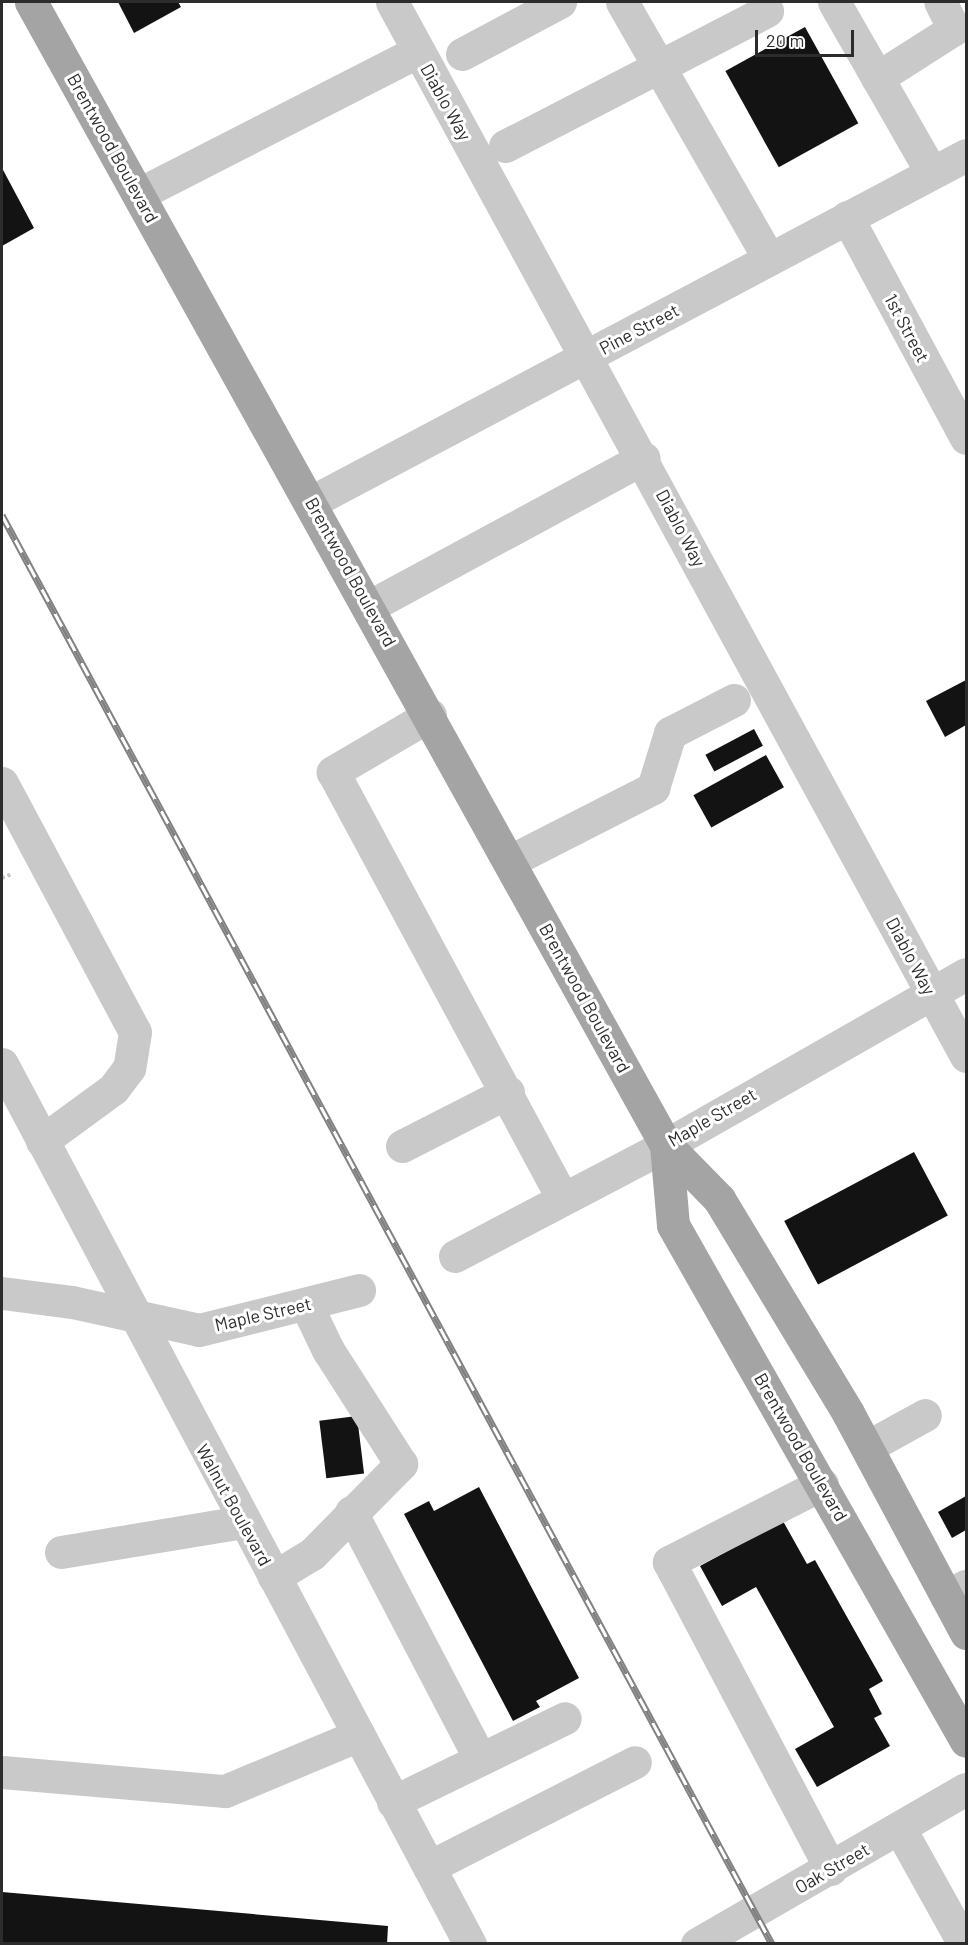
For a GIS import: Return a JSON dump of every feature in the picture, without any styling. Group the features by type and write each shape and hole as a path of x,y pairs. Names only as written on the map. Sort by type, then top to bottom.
{"main road":[{"name":"Brentwood Boulevard","path":"31,2 370,606 666,1145 719,1199 956,1591 966,1634"},
{"name":"Brentwood Boulevard","path":"666,1145 673,1226 822,1484 966,1741"}],"street":[{"name":"Diablo Way","path":"392,2 586,357 644,458 966,1056"},
{"path":"462,54 560,2"},
{"path":"622,2 769,259"},
{"path":"834,2 932,173"},
{"path":"877,78 954,29 940,2"},
{"path":"505,146 767,11"},
{"path":"139,194 418,51"},
{"name":"Pine Street","path":"311,502 966,155"},
{"name":"1st Street","path":"847,217 966,438"},
{"path":"370,606 644,458"},
{"path":"510,861 652,788 670,733 734,700"},
{"path":"430,715 333,772 508,1092 561,1196"},
{"path":"2,783 135,1032 129,1068 113,1089 42,1141"},
{"name":"Maple Street","path":"455,1256 561,1196 666,1145 966,974"},
{"name":"Walnut Boulevard","path":"2,1064 131,1314 470,1944"},
{"path":"402,1146 508,1092"},
{"name":"Maple Street","path":"2,1293 131,1314 199,1330 359,1290"},
{"path":"274,1577 312,1554 351,1512 401,1464 328,1350 306,1304"},
{"path":"867,1447 925,1415"},
{"path":"822,1484 669,1562 831,1869"},
{"path":"351,1512 480,1759"},
{"path":"61,1552 242,1522"},
{"path":"393,1802 565,1718"},
{"path":"2,1772 225,1791 359,1735"},
{"path":"429,1867 635,1762"},
{"name":"Oak Street","path":"697,1944 831,1869 966,1789"},
{"path":"900,1828 964,1944"}],"building":[{"path":"118,2 178,2 181,7 134,33"},
{"path":"805,27 858,123 779,167 725,71"},
{"path":"2,168 34,228 2,246"},
{"path":"966,680 966,725 945,737 926,701"},
{"path":"754,729 763,746 714,772 705,755"},
{"path":"766,755 784,787 711,828 693,795"},
{"path":"914,1152 948,1216 818,1285 784,1221"},
{"path":"357,1416 364,1474 326,1478 319,1421"},
{"path":"479,1487 579,1678 536,1701 540,1707 513,1721 404,1514 429,1501 434,1511"},
{"path":"966,1496 966,1530 952,1538 938,1512"},
{"path":"783,1521 807,1564 815,1560 883,1681 869,1689 882,1714 874,1718 890,1746 817,1787 795,1749 834,1727 756,1587 722,1606 700,1566"},
{"path":"2,1892 388,1926 387,1944 2,1944"}],"railway":[{"path":"2,515 772,1944"}]}
